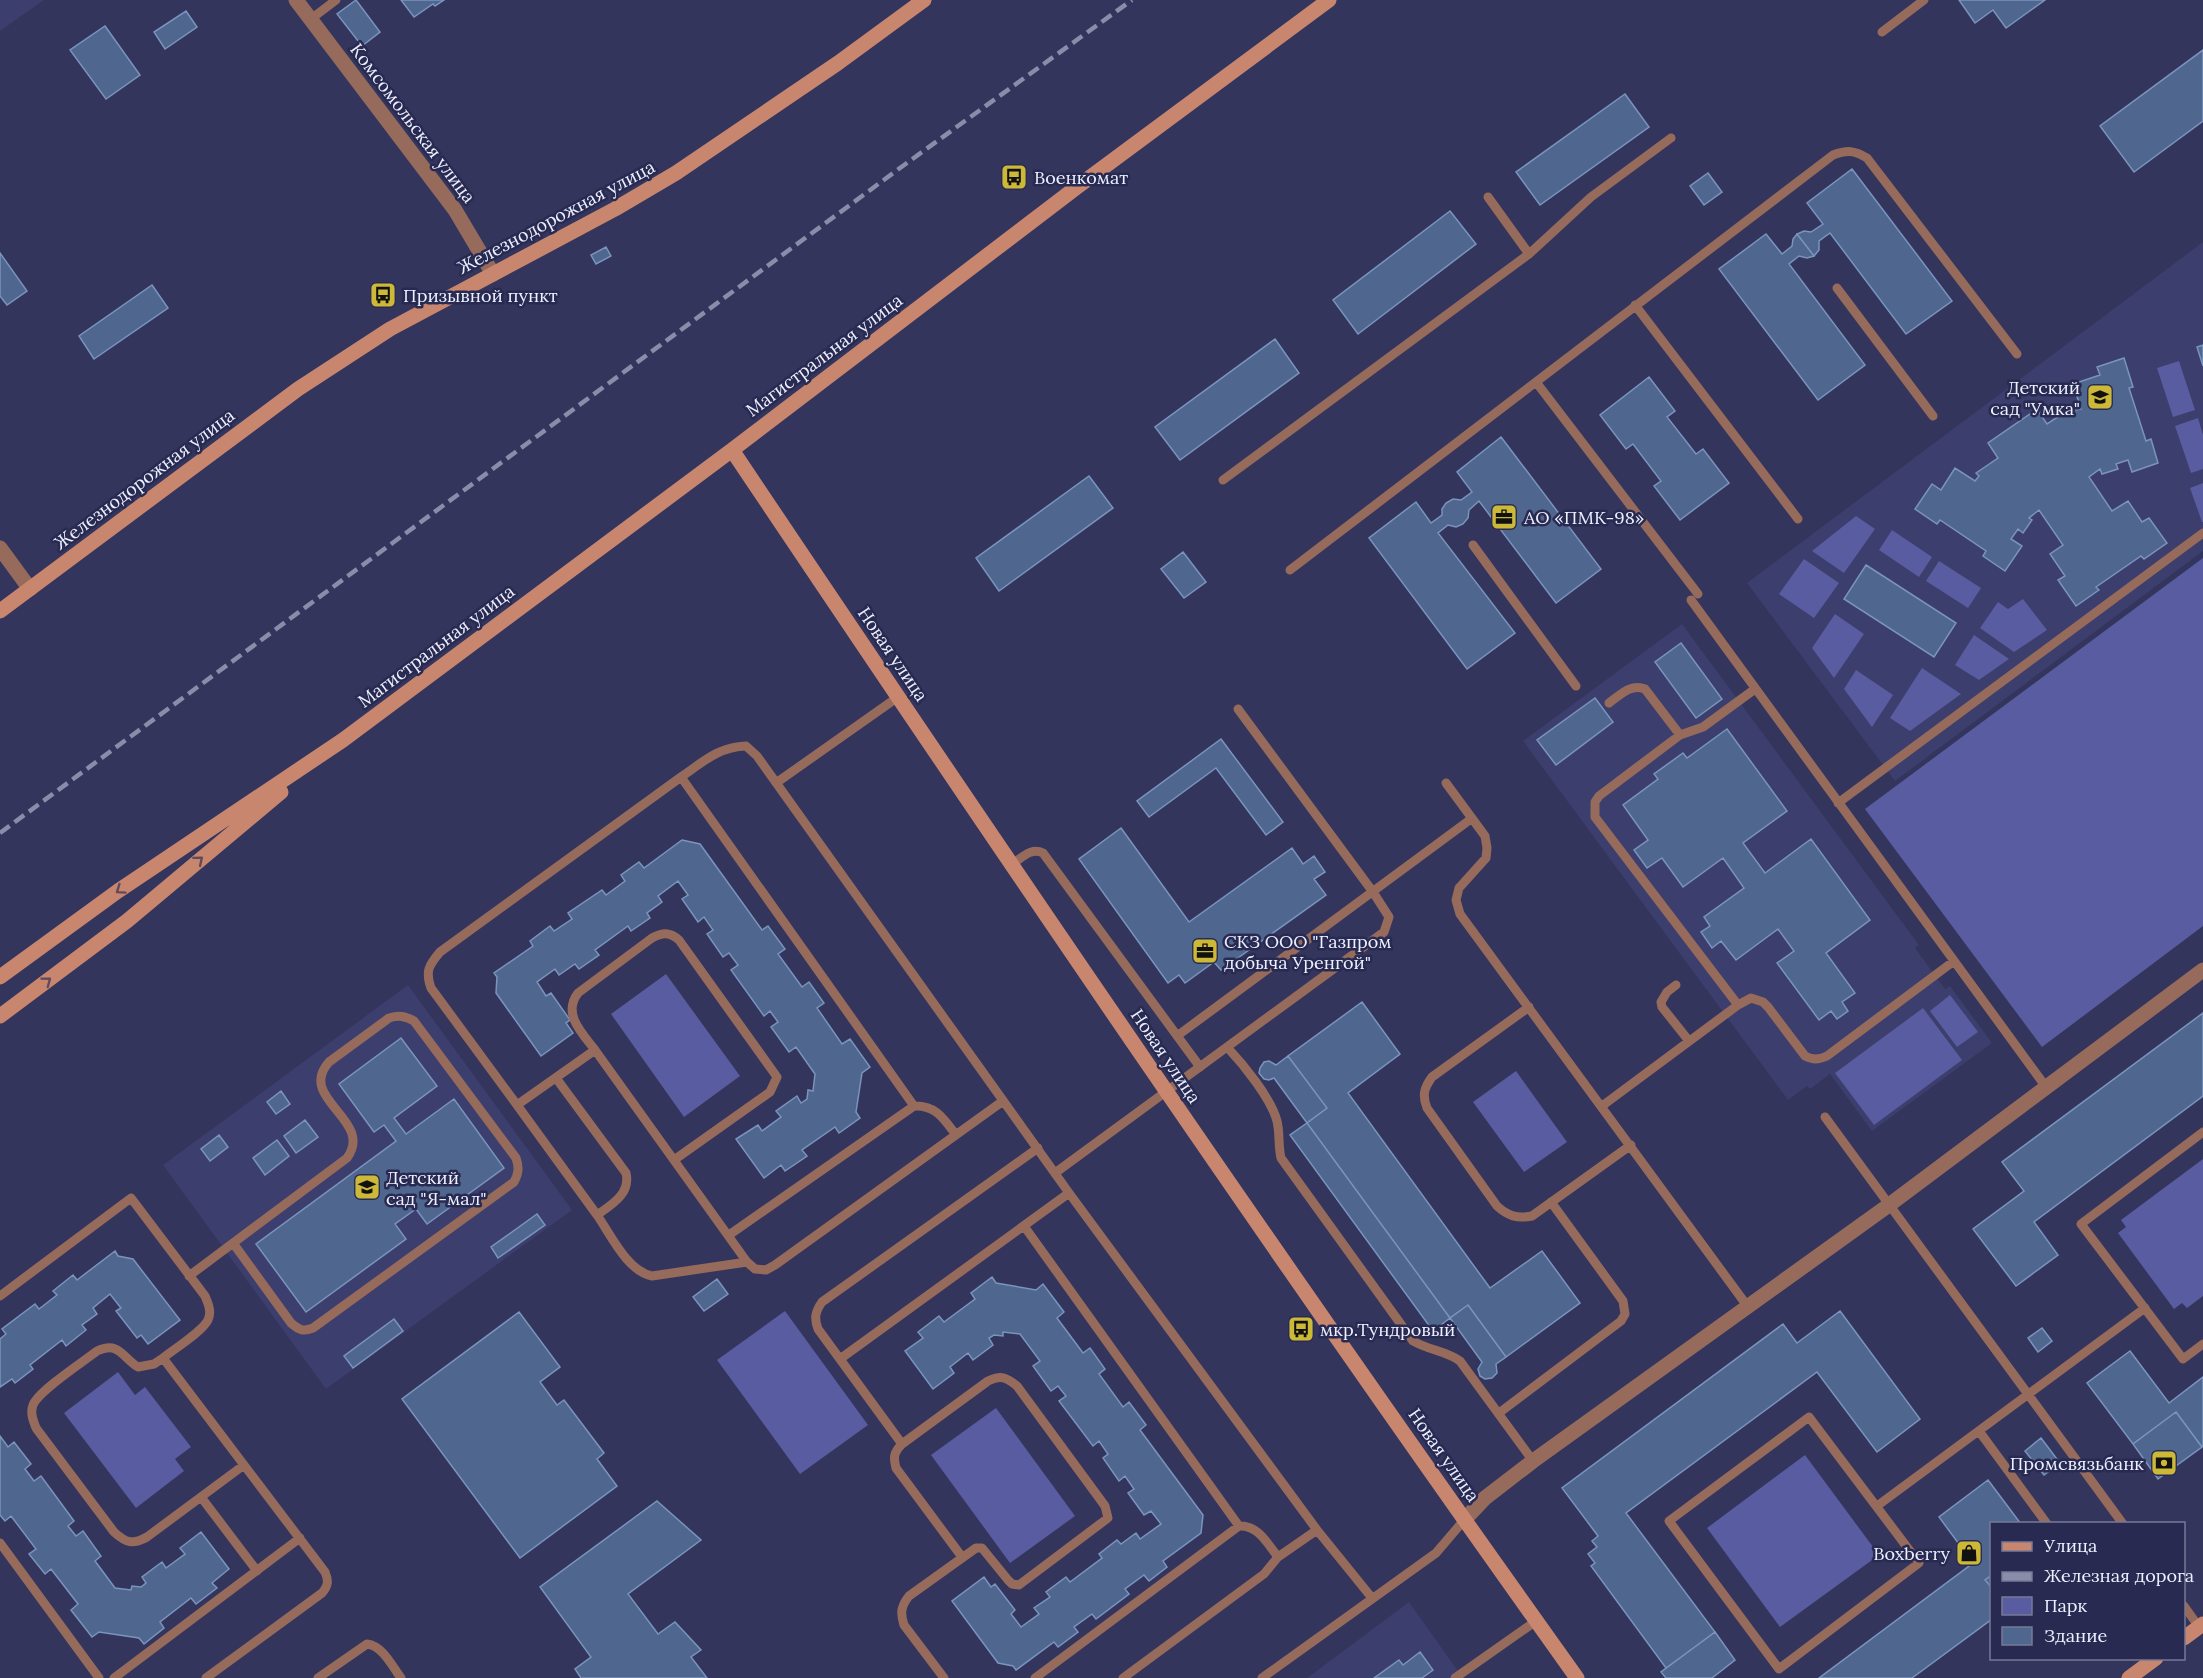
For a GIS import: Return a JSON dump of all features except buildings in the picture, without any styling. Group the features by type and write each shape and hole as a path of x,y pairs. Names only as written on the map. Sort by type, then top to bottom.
{"main road":[{"name":"Железнодорожная улица","path":"0,611 298,389 390,329 615,209 676,173 838,63 924,0"},
{"name":"Магистральная улица","path":"0,976 118,891 343,740 1329,0"},
{"name":"Новая улица","path":"732,450 1167,1091 1577,1678"},
{"name":"Магистральная улица","path":"0,1016 127,921 343,740"},
{"path":"2185,1637 2201,1625"},
{"path":"2129,1678 2155,1660"}],"street":[{"name":"Комсомольская улица","path":"296,0 455,210 493,274"},
{"path":"0,548 30,589"},
{"path":"1465,1519 1485,1498 1533,1461 1889,1204 2203,970"}],"lane":[{"path":"310,19 336,0"},
{"path":"1882,32 1924,0"},
{"path":"1223,480 1529,254 1591,197 1671,138"},
{"path":"1290,570 1833,155 1845,151 1857,151 1867,158 2017,354"},
{"path":"1488,197 1529,254"},
{"path":"1837,288 1934,416"},
{"path":"1635,306 1798,519"},
{"path":"1536,382 1695,597 1755,689 2046,1087"},
{"path":"1838,802 2203,533"},
{"path":"1473,545 1576,686"},
{"path":"1608,703 1629,689 1640,687 1646,689 1680,735"},
{"path":"1738,1005 1595,817 1595,802 1599,796 1680,735 1703,727 1755,689"},
{"path":"776,783 898,697"},
{"path":"1055,1173 1383,932 1388,926 1389,917 1374,892 1238,709"},
{"path":"747,1262 652,1276 645,1275 632,1267 597,1215 431,988 427,976 431,964 440,952 681,777 729,746 746,746 757,756 1069,1193 1317,1530 1372,1598"},
{"path":"681,777 914,1106"},
{"path":"1446,783 1485,836 1488,848 1486,858 1479,869 1459,888 1456,900 1460,914 1748,1307"},
{"path":"1177,1036 1472,819"},
{"path":"1012,864 1032,851 1037,850 1043,853 1200,1067"},
{"path":"675,1160 770,1092 777,1077 679,940 672,934 661,933 578,993 572,1000 571,1011 574,1020 595,1050 747,1262 755,1269 765,1270 775,1265 1003,1101"},
{"path":"1602,1106 1738,1005 1751,998 1763,1002 1805,1056 1812,1060 1820,1059 1954,962"},
{"path":"1676,985 1667,992 1661,1002 1662,1007 1689,1041"},
{"path":"1529,1007 1432,1077 1425,1087 1424,1098 1427,1108 1504,1212 1522,1218 1532,1216 1631,1145"},
{"path":"189,1276 233,1242 347,1158 353,1149 354,1140 351,1131 322,1089 320,1080 322,1070 389,1018 405,1016 414,1021 516,1158 518,1174 514,1182 313,1328 305,1331 291,1323 233,1242"},
{"path":"1227,1047 1245,1066 1274,1111 1278,1123 1278,1146 1281,1158 1413,1341 1452,1355 1460,1361 1533,1461"},
{"path":"517,1105 595,1050"},
{"path":"556,1078 626,1173 628,1180 620,1197 597,1215"},
{"path":"729,1235 914,1106 926,1105 934,1110 956,1135"},
{"path":"1825,1117 2123,1522"},
{"path":"2203,1132 2081,1224 2183,1359 2203,1344"},
{"path":"902,1443 818,1329 814,1320 816,1310 822,1302 1038,1148"},
{"path":"840,1359 1069,1193"},
{"path":"0,1296 131,1198 205,1296 209,1307 209,1318 202,1327 154,1364 138,1367 117,1348 106,1347 97,1351 39,1395 32,1406 31,1417 36,1428 114,1532 124,1542 137,1543 147,1537 244,1465"},
{"path":"1499,1413 1621,1321 1625,1314 1623,1301 1551,1202"},
{"path":"1024,1226 1239,1526"},
{"path":"1877,1506 2145,1308"},
{"path":"163,1358 300,1538 328,1579 327,1587 322,1593 206,1678"},
{"path":"944,1678 904,1625 901,1615 903,1604 909,1596 962,1557 970,1550 982,1548 1012,1584 1019,1585 1108,1518 1108,1512 1017,1386 1008,1378 998,1377 988,1381 902,1443 893,1459 896,1468 962,1557"},
{"path":"1809,1417 1877,1506 1919,1563 1779,1669 1669,1521 1809,1417"},
{"path":"1979,1431 2047,1522"},
{"path":"201,1497 257,1571"},
{"path":"1262,1678 1436,1552 1465,1519"},
{"path":"1035,1678 1239,1526 1249,1525 1256,1529 1278,1557"},
{"path":"1123,1678 1264,1574 1278,1557 1317,1530"},
{"path":"114,1678 300,1538"},
{"path":"0,1543 99,1678"},
{"path":"2185,1607 2201,1625"},
{"path":"1455,1678 1536,1621"},
{"path":"318,1678 367,1644 380,1649 401,1678"}],"shaded area":[{"path":"0,0 44,0 0,31"},
{"name":"Детский сад \"Умка\"","path":"2203,242 2203,551 1895,781 1747,583"},
{"path":"1682,624 1919,945 1915,948 1945,989 1950,986 1992,1043 1872,1131 1830,1074 1810,1089 1807,1086 1788,1100 1523,741"},
{"name":"Детский сад \"Я-мал\"","path":"408,985 572,1210 326,1389 163,1165"},
{"path":"1409,1602 1463,1678 1307,1678"}],"green space":[{"path":"2179,361 2195,410 2173,417 2157,368"},
{"path":"2198,418 2203,435 2203,469 2191,473 2175,426"},
{"path":"2203,483 2203,522 2202,522 2190,488"},
{"path":"1856,516 1875,529 1844,573 1812,551"},
{"path":"1892,530 1932,557 1919,577 1879,550"},
{"path":"2203,558 2203,926 2042,1047 1865,809"},
{"path":"1804,559 1839,583 1814,618 1779,594"},
{"path":"1939,561 1981,588 1968,608 1926,581"},
{"path":"2023,599 2047,630 2014,652 1980,628 1998,602 2008,609"},
{"path":"1835,614 1864,634 1834,678 1812,648"},
{"path":"1974,635 2009,659 1979,680 1955,665"},
{"path":"1922,668 1961,694 1910,731 1890,718"},
{"path":"1856,670 1893,695 1872,727 1844,689"},
{"path":"666,974 740,1076 684,1117 611,1014"},
{"path":"1950,995 1978,1032 1957,1047 1930,1011"},
{"path":"1923,1008 1962,1060 1874,1125 1835,1073"},
{"path":"1516,1071 1567,1142 1524,1172 1473,1102"},
{"path":"2203,1159 2203,1296 2187,1308 2182,1303 2174,1309 2118,1233 2126,1227 2121,1220"},
{"path":"785,1311 868,1425 800,1474 717,1360"},
{"path":"118,1372 135,1395 145,1387 191,1447 175,1459 184,1471 136,1508 64,1413"},
{"path":"996,1408 1075,1516 1010,1563 931,1455"},
{"path":"1805,1455 1879,1555 1780,1627 1707,1528"}],"railway":[{"path":"0,833 900,168 1132,0"}],"place":[{"name":"Военкомат","path":"1014,177"},
{"name":"Призывной пункт","path":"383,295"},
{"name":"Детский сад \"Умка\"","path":"2100,397"},
{"name":"АО «ПМК-98»","path":"1504,517"},
{"name":"СКЗ ООО \"Газпром добыча Уренгой\"","path":"1205,951"},
{"name":"Детский сад \"Я-мал\"","path":"367,1187"},
{"name":"мкр.Тундровый","path":"1301,1329"},
{"name":"Промсвязьбанк","path":"2164,1463"},
{"name":"Boxberry","path":"1969,1553"}]}
